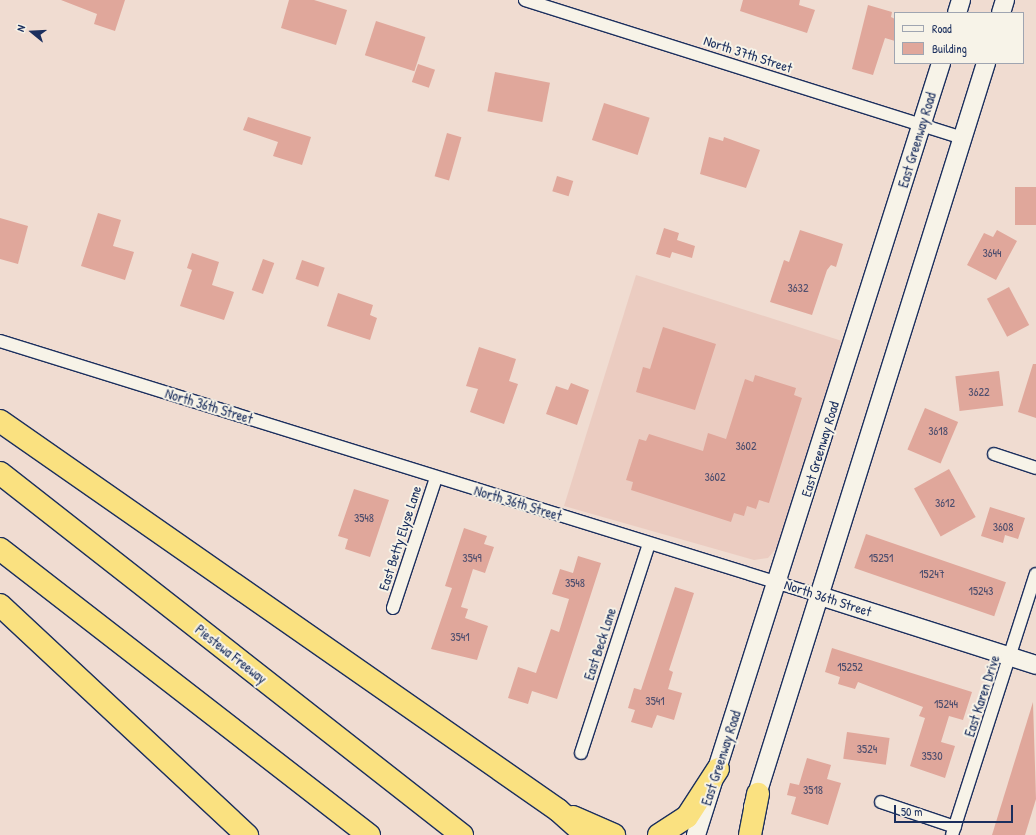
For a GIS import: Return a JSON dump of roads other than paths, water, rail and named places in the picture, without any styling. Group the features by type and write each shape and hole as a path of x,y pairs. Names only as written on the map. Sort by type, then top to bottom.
{"highway":[{"path":"0,421 558,810 586,835"},
{"name":"Piestewa Freeway","path":"0,473 462,835"},
{"path":"0,549 369,835"},
{"path":"0,605 247,835"},
{"path":"659,835 687,817 718,769"},
{"path":"750,835 758,794"},
{"path":"558,810 614,835"}],"main road":[{"path":"957,12 961,0"},
{"path":"1001,12 1005,0"},
{"name":"East Greenway Road","path":"696,835 778,582 941,64"},
{"path":"744,835 986,64"},
{"name":"North 36th Street","path":"820,596 1036,665"}],"street":[{"name":"North 37th Street","path":"525,0 962,138"},
{"name":"North 36th Street","path":"0,341 436,478 820,596"},
{"path":"994,454 1036,468"},
{"name":"East Betty Elyse Lane","path":"393,608 436,478"},
{"name":"East Beck Lane","path":"582,753 649,544"},
{"name":"East Karen Drive","path":"881,802 954,831 1036,574"}]}
